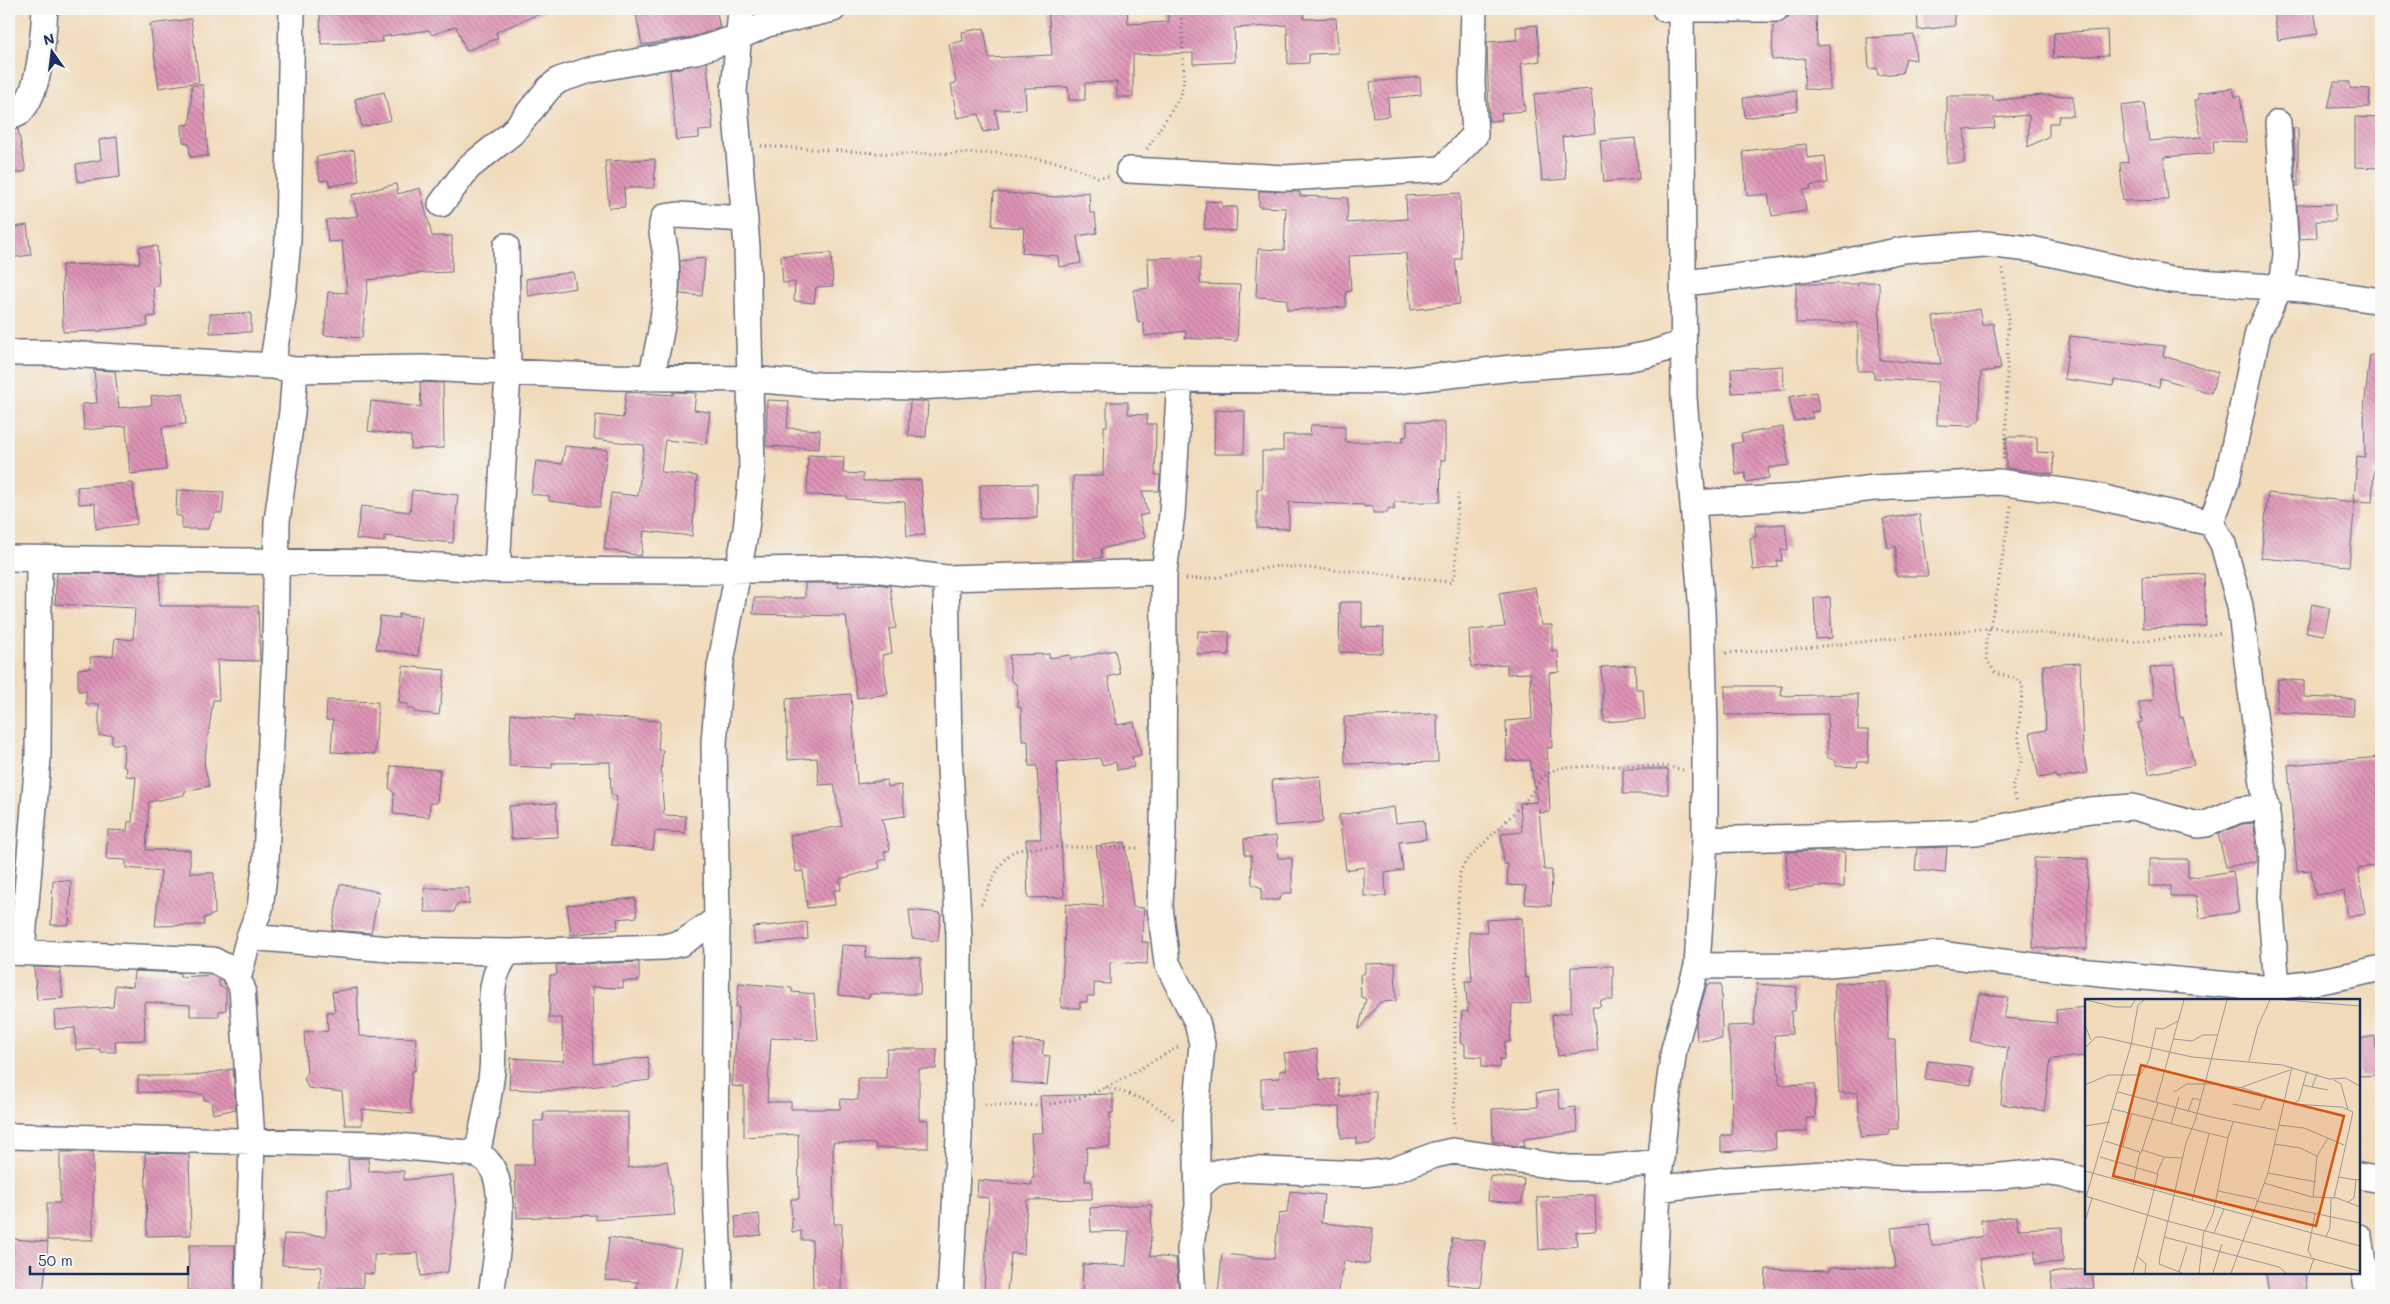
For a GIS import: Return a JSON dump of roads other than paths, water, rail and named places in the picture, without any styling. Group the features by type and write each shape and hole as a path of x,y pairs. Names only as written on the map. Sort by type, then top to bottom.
{"street":[{"path":"9,117 19,113 29,98 38,70 45,9"},
{"path":"238,979 249,938 260,908 266,860 272,723 277,521 292,412 284,368 283,298 288,240 292,9"},
{"path":"720,1295 715,1165 717,919 714,743 720,666 752,480 751,379 745,219 734,91 741,9"},
{"path":"441,204 468,168 512,133 549,88 559,80 590,70 696,50 739,37 767,24 833,9"},
{"path":"1129,170 1285,178 1442,169 1476,134 1472,82 1474,9"},
{"path":"1653,1295 1660,1162 1674,1050 1698,966 1705,840 1706,778 1703,654 1684,398 1685,283 1675,9 1776,9"},
{"path":"2211,523 2226,480 2258,332 2281,289 2286,254 2278,123"},
{"path":"651,378 663,313 667,275 666,248 661,225 664,217 678,215 745,219"},
{"path":"1685,283 1824,266 1902,250 1984,244 2031,249 2172,280 2281,289 2381,301"},
{"path":"498,570 508,372 506,246"},
{"path":"9,353 50,352 284,368 423,368 651,378 751,379 819,385 917,387 1070,378 1395,381 1512,368 1620,360 1650,354 1683,343"},
{"path":"1180,378 1172,514 1164,576 1163,848 1160,907 1167,963 1193,1013 1201,1034 1201,1067 1196,1116 1199,1187 1198,1206 1190,1248 1193,1295"},
{"path":"1693,503 1800,497 1874,488 2007,483 2091,495 2211,523 2223,544 2242,618 2272,853 2270,898 2277,987"},
{"path":"9,558 394,563 498,570 692,571 866,568 946,578 1164,576"},
{"path":"39,559 38,758 16,952 213,960 232,970 242,986 252,1141 248,1295"},
{"path":"946,578 949,750 959,938 957,1186 950,1295"},
{"path":"1705,840 1976,832 2090,810 2133,807 2198,825 2239,810 2267,806"},
{"path":"249,938 401,950 509,952 672,945 695,936 717,919"},
{"path":"477,1154 492,1070 493,993 497,969 509,952"},
{"path":"1698,966 1818,965 1938,954 2192,982 2277,987 2335,980 2381,968"},
{"path":"9,1136 377,1144 477,1154 488,1161 500,1197 500,1228 491,1295"},
{"path":"1199,1187 1211,1176 1219,1172 1240,1169 1364,1174 1392,1171 1435,1154 1453,1152 1569,1168 1602,1168 1660,1162"},
{"path":"1658,1189 1726,1180 1808,1174 1912,1178 1990,1176 2043,1172 2064,1175 2085,1182"},
{"path":"2360,1176 2381,1180"},
{"path":"2360,1243 2368,1295"}]}
